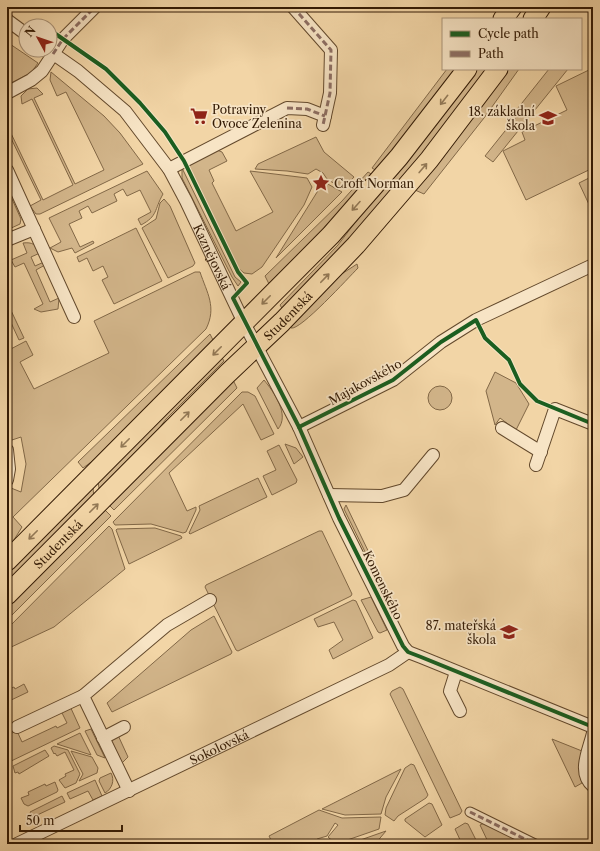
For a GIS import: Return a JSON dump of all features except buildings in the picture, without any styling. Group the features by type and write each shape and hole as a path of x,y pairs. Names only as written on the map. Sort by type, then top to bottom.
{"main road":[{"path":"504,18 512,7"},
{"path":"534,18 541,7"},
{"name":"Studentská","path":"7,561 331,235 417,135 466,70"},
{"name":"Studentská","path":"7,596 328,275 386,212 429,160 497,70"}],"street":[{"path":"58,44 95,7"},
{"path":"169,169 287,108 306,108 324,120 330,93 331,50 293,7"},
{"path":"7,20 18,28"},
{"name":"Kaznějovská","path":"58,57 78,71 125,111 169,169 244,322 257,345"},
{"path":"7,92 36,76 46,66 48,58"},
{"path":"7,170 74,317"},
{"path":"7,240 34,229"},
{"name":"Majakovského","path":"299,427 393,380 441,342 470,324 593,265"},
{"name":"Komenského","path":"257,345 299,427 329,495 398,640 408,652"},
{"path":"536,465 555,409 593,424"},
{"path":"502,428 541,452"},
{"path":"7,450 9,469 7,480"},
{"path":"329,495 382,496 404,490 433,455"},
{"path":"17,727 83,696 167,625 210,600"},
{"path":"408,652 593,727"},
{"name":"Sokolovská","path":"25,842 389,665 408,652"},
{"path":"456,672 450,691 460,711"},
{"path":"83,696 129,791"},
{"path":"103,738 124,727"},
{"path":"593,733 585,762 584,775 588,782 593,786"},
{"path":"470,812 535,844"}],"shaded area":[{"path":"7,42 18,49 18,58 31,58 38,63 31,73 7,85"},
{"path":"593,68 593,168 526,200 503,151 525,140 522,132 567,110 556,86"},
{"path":"446,70 457,70 377,171 372,168"},
{"path":"475,70 487,70 400,183 390,178"},
{"path":"506,70 518,70 484,118 424,194 415,190"},
{"path":"548,70 567,70 493,162 485,156 517,116 514,113"},
{"path":"51,72 104,116 120,133 143,164 40,214 36,214 30,206 41,200 7,130 7,125 43,200 73,185 32,99 22,104 21,96 28,89 37,88 43,94 34,98 75,184 104,170 66,92 57,96 50,80"},
{"path":"316,137 324,152 354,177 343,189 327,179 323,173 316,169 308,174 255,169 258,164"},
{"path":"217,150 222,152 227,161 209,170 214,181 212,183 236,231 273,212 250,171 307,178 312,187 304,205 262,267 252,274 244,273 238,268 189,168 189,164"},
{"path":"182,168 235,277 241,282 238,286 182,178"},
{"path":"147,171 163,194 155,212 150,219 141,225 138,219 151,212 140,190 127,196 123,189 114,194 117,201 92,213 88,206 79,211 82,218 69,224 80,247 93,241 94,243 75,253 72,248 58,252 50,248 61,242 49,218"},
{"path":"368,172 373,175 270,286 265,276 342,201"},
{"path":"593,176 593,213 579,183"},
{"path":"386,182 397,187 350,240 283,310 280,305 338,245"},
{"path":"326,183 342,192 276,258 319,189"},
{"path":"7,188 21,219 20,224 7,230"},
{"path":"164,199 170,206 195,263 193,266 168,278 142,228 156,219 160,203"},
{"path":"136,228 162,281 114,304 102,280 108,277 103,266 93,271 87,258 79,262 77,257"},
{"path":"23,243 33,244 40,253 31,257 35,266 44,262 45,265 36,270 50,302 59,298 58,309 41,312 34,309 43,304 24,263 15,267 11,260 27,253"},
{"path":"357,264 358,268 314,313 296,327 291,328 289,325 337,277"},
{"path":"195,272 200,272 210,300 211,314 206,329 13,517 22,527 7,551 7,495 11,488 21,492 26,464 21,437 12,440 7,430 7,351 26,341 33,355 20,362 34,389 109,353 94,321"},
{"path":"7,302 24,338 19,340 7,314"},
{"path":"210,334 214,342 113,446 83,468 78,462"},
{"path":"221,356 224,361 166,419 149,442 100,494 98,482"},
{"path":"495,372 516,383 529,404 516,430 500,418 495,425 486,391"},
{"path":"233,380 237,388 114,510 109,505"},
{"path":"264,380 276,397 281,411 281,423 278,429 257,388"},
{"path":"440,386 449,389 452,398 449,407 440,410 431,407 428,398 431,389"},
{"path":"242,392 248,392 255,396 274,434 261,440 243,404 169,473 187,511 196,507 186,532 183,533 151,524 115,525 113,522"},
{"path":"285,444 296,448 303,457 294,464"},
{"path":"279,445 297,480 296,483 272,495 263,476 276,470 267,451"},
{"path":"258,478 267,497 190,534 189,533 200,510 199,506"},
{"path":"93,487 94,500 7,588 7,575"},
{"path":"346,505 374,563 373,564 370,562 344,509"},
{"path":"105,510 111,516 7,620 7,609"},
{"path":"109,526 112,529 125,569 54,627 7,649 7,629"},
{"path":"155,528 181,536 182,538 129,564 116,530"},
{"path":"319,531 322,531 352,594 351,596 238,651 236,650 205,587 206,585"},
{"path":"371,597 387,630 380,633 378,632 361,600"},
{"path":"353,600 356,601 373,638 333,659 329,650 343,640 334,622 318,627 314,619"},
{"path":"214,616 232,652 231,654 112,712 107,703 191,630"},
{"path":"24,684 28,692 7,702 7,690 14,687 15,689"},
{"path":"400,687 403,689 462,811 460,814 450,818 390,694 392,691"},
{"path":"69,704 80,728 7,763 7,749 10,747 7,735 17,731 22,742 56,726 57,728 67,723 60,709"},
{"path":"91,729 105,758 97,755 85,731"},
{"path":"80,733 91,755 57,744"},
{"path":"117,733 128,757 122,763 110,739"},
{"path":"552,739 582,751 580,774 582,783 575,787"},
{"path":"54,746 68,750 80,774 76,783 65,788 59,780 66,776 65,774 74,770 65,752 57,756 55,753 54,754 51,748"},
{"path":"45,750 49,756 19,774 18,772 15,773 13,766"},
{"path":"71,751 92,757 98,768 97,773 79,781 83,774"},
{"path":"411,764 414,765 428,795 426,798 398,816 394,821 385,815 386,808 405,768"},
{"path":"401,769 386,797 381,814 345,815 322,809"},
{"path":"111,773 113,779 112,784 105,793 99,781 100,778"},
{"path":"95,780 102,796 93,800 88,791 70,799 67,793"},
{"path":"55,782 58,790 57,792 28,806 24,804 21,798 29,795 28,792 45,784 46,786"},
{"path":"62,796 65,802 33,817 30,812"},
{"path":"429,803 432,804 442,825 425,837 405,821 405,819"},
{"path":"319,810 342,818 381,817 379,829 336,844 328,837 338,825 335,823 327,836 317,839 312,844 273,844 269,836"},
{"path":"486,822 531,844 489,844 480,825"},
{"path":"465,823 468,824 478,844 462,844 455,829"},
{"path":"386,831 375,844 349,844"}],"marked path":[{"path":"58,46 63,39 95,7"},
{"path":"293,7 331,50 330,93 323,125"},
{"path":"287,108 307,109 325,116"},
{"path":"470,812 535,844"}],"cycle path":[{"path":"58,36 106,69 140,103 165,132 184,161 238,272 247,283 233,298 299,427 339,518 403,646 408,652 593,727"},
{"path":"299,427 393,380 441,342 476,320 485,338 509,360 520,384 537,401 593,424"}],"place":[{"name":"Potraviny Ovoce Zelenina","path":"199,116"},
{"name":"18. základní škola","path":"548,118"},
{"name":"Croft Norman","path":"321,183"},
{"name":"87. mateřská škola","path":"509,632"}]}
